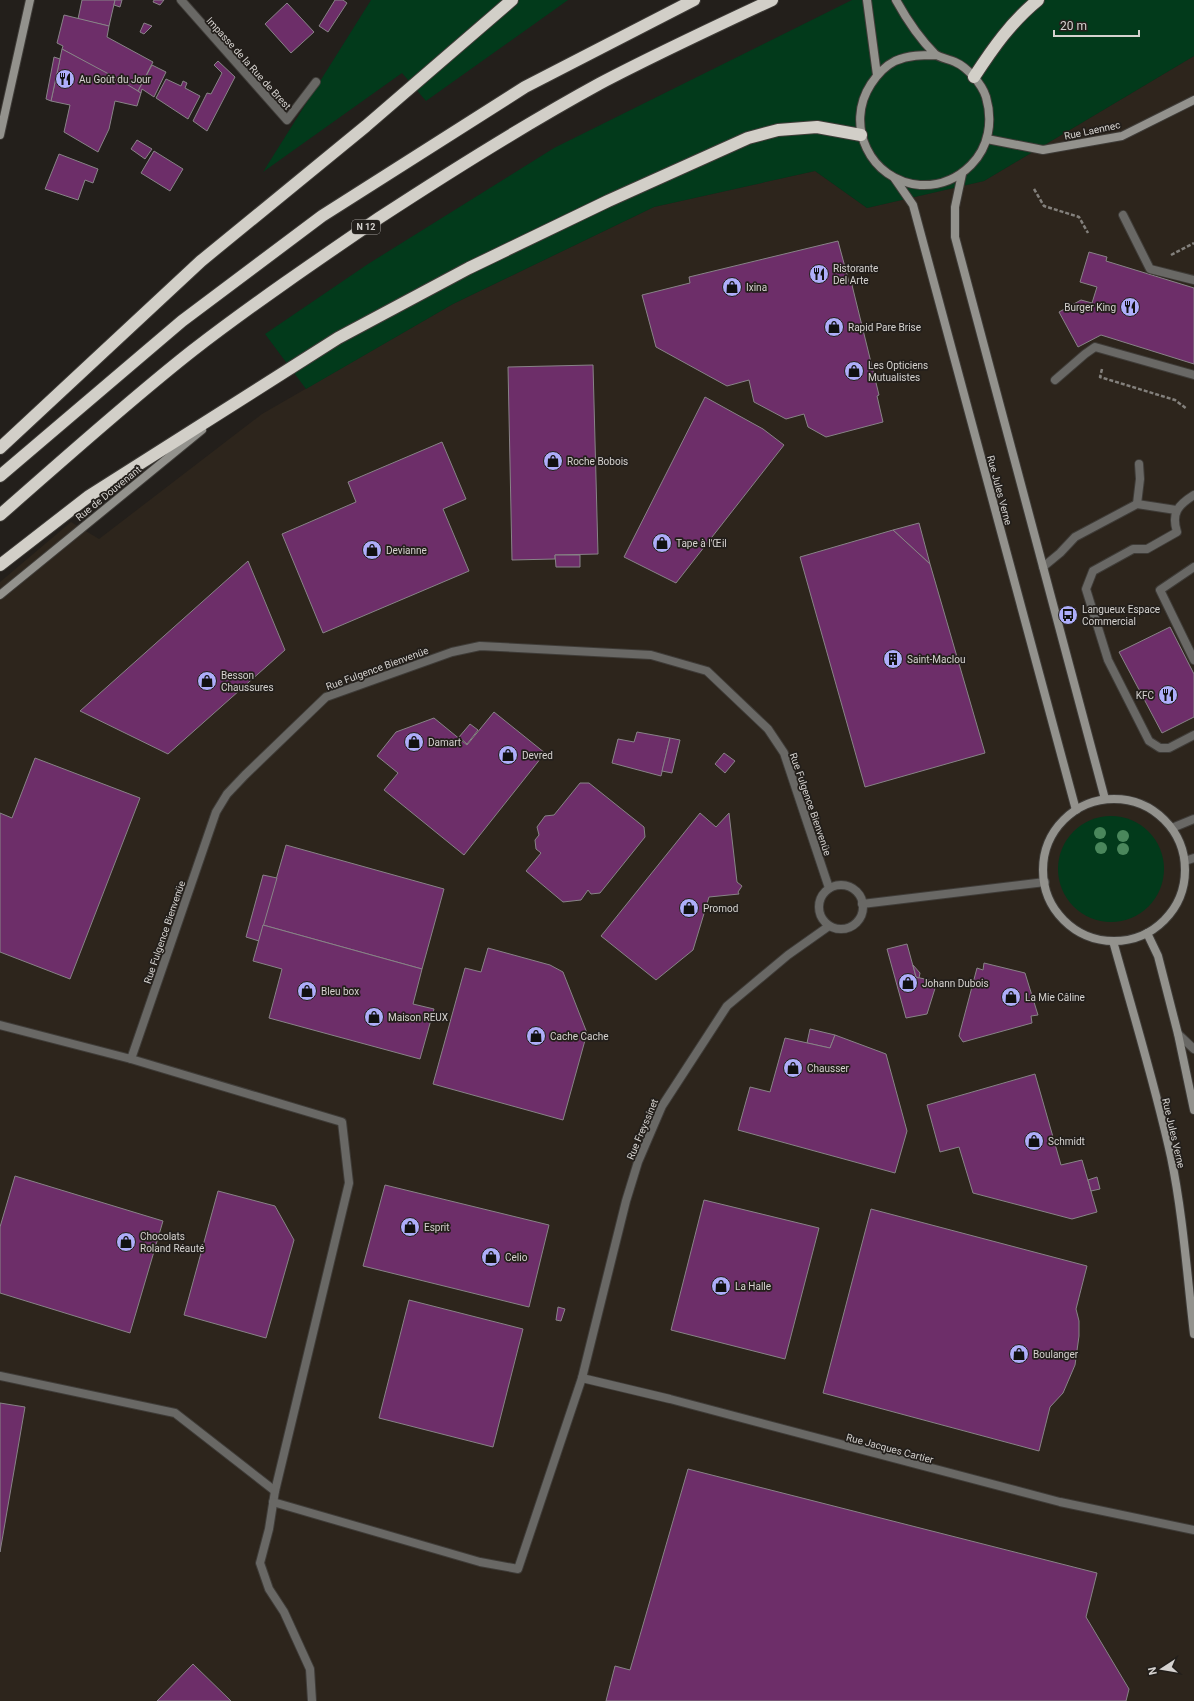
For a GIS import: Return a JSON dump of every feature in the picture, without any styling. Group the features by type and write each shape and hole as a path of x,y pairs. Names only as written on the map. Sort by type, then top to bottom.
{"highway":[{"path":"0,448 201,261 366,126 512,0"},
{"path":"0,476 182,321 322,216 525,88 694,0"},
{"name":"N 12","path":"0,515 95,432 192,352 284,284 360,231 450,172 515,132 593,88 683,42 772,0"},
{"path":"974,77 995,45 1019,16 1038,0"},
{"path":"0,565 89,496 338,338 469,268 608,201 748,138 778,130 817,126 861,135"}],"street":[{"path":"0,136 30,0"},
{"name":"Impasse de la Rue de Brest","path":"181,0 287,120 316,82"},
{"path":"867,0 876,75"},
{"path":"896,0 907,21 936,55"},
{"path":"915,55 936,55 957,63 974,77 986,96 990,118 987,139 978,159 962,174 946,182 929,186 912,184 895,179 879,168 868,152 861,135 861,106 865,93 876,75 894,62 915,55"},
{"name":"Rue Laennec","path":"987,139 1044,150 1122,136 1194,100"},
{"path":"962,174 955,207 955,238 1105,799"},
{"name":"Rue Jules Verne","path":"895,179 913,205 1076,810"},
{"path":"1123,215 1150,268 1194,280"},
{"path":"1055,380 1095,347 1194,375"},
{"name":"Rue de Douvenant","path":"0,595 229,408"},
{"path":"1137,504 1140,479 1139,464"},
{"path":"1194,494 1183,502 1176,510 1174,522 1177,532 1147,549 1133,549 1093,571 1086,589 1108,660 1149,741 1160,748 1169,748 1194,735"},
{"path":"1043,566 1060,553 1075,537 1137,504 1176,510"},
{"path":"1194,567 1160,590 1194,660"},
{"name":"Rue Fulgence Bienvenüe","path":"130,1059 216,812 227,794 245,774 326,698 452,652 480,646 651,656 707,671 768,729 784,753 828,888"},
{"path":"1105,799 1124,799 1142,804 1158,814 1172,828 1180,844 1185,861 1184,882 1177,903 1165,920 1147,933 1131,939 1113,941 1094,938 1076,930 1061,917 1051,901 1045,882 1044,862 1049,842 1060,824 1076,810 1090,803 1105,799"},
{"path":"1172,828 1194,819"},
{"path":"1185,861 1194,858"},
{"path":"862,904 1045,882"},
{"path":"841,885 853,888 861,898 862,904 860,918 855,923 842,929 829,926 824,921 818,907 819,900 828,888 841,885"},
{"name":"Rue Freyssinet","path":"273,1502 480,1562 518,1569 582,1378 628,1194 638,1162 662,1106 727,1006 788,954 829,926"},
{"path":"1147,933 1158,956 1178,1034 1194,1110"},
{"name":"Rue Jules Verne","path":"1113,941 1143,1048 1171,1158 1178,1200 1194,1334"},
{"path":"0,1025 130,1059 342,1122 349,1183 275,1491 269,1529 260,1563 269,1589 284,1612 310,1669 312,1701"},
{"path":"1178,1034 1194,1049"},
{"path":"0,1376 175,1413 275,1491"},
{"name":"Rue Jacques Cartier","path":"582,1378 670,1399 1060,1502 1194,1530"}],"path":[{"path":"1034,190 1044,206 1079,217 1088,233"},
{"path":"1107,351 1100,377 1175,400 1187,409"}],"shaded area":[{"path":"1194,56 1194,1701 0,1701 0,582 71,522 99,539 262,414 453,304 654,207 815,171 867,208 984,181"}],"green space":[{"path":"371,0 568,0 426,101 402,73 263,172"},
{"path":"852,0 1194,0 1194,56 984,181 867,208 815,171 654,207 453,304 306,389 265,334 368,264 554,148"},
{"path":"1111,816 1131,820 1148,832 1160,849 1164,869 1160,889 1148,906 1131,918 1111,922 1091,918 1074,906 1062,889 1058,869 1062,849 1074,832 1091,820"}],"building":[{"path":"82,0 115,0 109,26 78,19"},
{"path":"115,0 122,0 120,7 114,5"},
{"path":"154,0 164,0 160,5 153,2"},
{"path":"335,0 343,0 347,3 328,32 319,26"},
{"path":"287,3 314,32 291,53 265,24"},
{"path":"64,15 109,26 107,37 153,62 138,91 62,49 63,46 57,43"},
{"path":"144,23 152,26 144,34 140,32"},
{"path":"62,49 141,93 137,106 115,101 109,129 98,152 64,132 70,105 51,101"},
{"path":"54,57 60,59 51,101 46,99"},
{"path":"218,61 235,77 207,131 193,121 207,93 211,94 222,73 214,65"},
{"path":"152,65 166,72 154,97 142,89 141,93 138,91"},
{"path":"166,79 181,86 183,81 187,83 185,88 200,96 188,119 156,98"},
{"path":"137,140 152,149 145,159 131,149"},
{"path":"154,151 183,169 170,191 141,173"},
{"path":"59,154 98,169 93,183 85,180 78,200 45,189"},
{"path":"838,241 849,282 851,281 879,395 877,396 883,422 826,437 808,427 804,414 786,419 754,402 749,380 727,386 656,347 642,295 690,283 689,277"},
{"name":"Burger King","path":"1089,252 1107,257 1106,261 1194,288 1194,364 1101,335 1078,347 1059,312 1081,300 1092,303 1097,287 1080,282"},
{"name":"Roche Bobois","path":"593,365 598,554 555,555 555,559 512,560 508,367"},
{"path":"705,397 763,429 784,445 676,583 624,557"},
{"path":"442,442 466,499 443,509 469,571 323,633 282,534 356,502 348,482"},
{"path":"919,523 930,564 893,530"},
{"name":"Saint-Maclou","path":"893,530 930,564 985,753 865,787 800,557"},
{"path":"555,555 580,555 580,567 556,567"},
{"path":"248,561 285,650 168,754 80,711"},
{"name":"KFC","path":"1170,627 1194,674 1194,717 1162,733 1119,652"},
{"path":"494,712 545,753 464,855 384,790 398,773 377,756 396,732 434,718 467,745"},
{"path":"470,724 478,730 467,744 459,737"},
{"path":"637,732 670,738 661,776 612,763 618,739 634,742"},
{"path":"670,738 680,740 672,773 662,771"},
{"path":"724,753 735,761 725,773 715,764"},
{"path":"35,758 140,798 70,979 0,952 0,813 12,818"},
{"path":"580,783 589,783 644,827 645,837 600,893 591,894 588,890 581,900 563,902 526,871 541,853 536,849 535,840 539,835 537,827 545,816 554,815"},
{"path":"700,813 716,827 729,813 737,882 742,886 738,892 739,894 709,897 693,950 656,980 601,936"},
{"path":"286,845 444,889 422,969 263,925"},
{"path":"263,875 277,878 259,941 246,937"},
{"path":"263,925 422,969 413,1004 434,1009 420,1059 269,1018 282,969 253,961"},
{"path":"907,944 916,977 937,982 927,1014 906,1018 887,949"},
{"path":"488,948 550,965 563,972 587,1033 563,1120 433,1084 465,968 481,972"},
{"path":"984,963 1025,973 1038,1015 1031,1016 1032,1023 963,1042 959,1036 977,968 983,970"},
{"path":"913,965 920,973 919,978 916,977"},
{"path":"810,1029 835,1035 830,1048 807,1043"},
{"path":"835,1035 886,1054 907,1131 895,1173 738,1130 750,1087 770,1092 785,1038 830,1048"},
{"path":"1035,1074 1061,1165 1082,1160 1097,1212 1072,1219 973,1193 959,1147 940,1152 927,1105"},
{"path":"15,1176 163,1221 130,1333 0,1293 0,1227"},
{"path":"1097,1177 1100,1189 1091,1191 1088,1180"},
{"path":"385,1185 549,1225 529,1307 363,1266"},
{"path":"218,1191 275,1206 294,1240 266,1338 184,1315"},
{"path":"704,1200 819,1228 785,1359 671,1330"},
{"path":"871,1209 1087,1266 1076,1309 1079,1321 1079,1336 1075,1365 1063,1393 1050,1407 1039,1451 823,1393"},
{"path":"409,1300 523,1329 493,1447 379,1418"},
{"path":"558,1307 565,1309 561,1321 556,1320"},
{"path":"0,1403 25,1407 0,1552"},
{"path":"688,1469 1097,1573 1086,1617 1129,1689 1126,1701 606,1701 615,1666 630,1670"},
{"path":"193,1664 231,1701 157,1701"}],"place":[{"name":"Au Goût du Jour","path":"65,79"},
{"name":"Ristorante Del Arte","path":"819,274"},
{"name":"Ixina","path":"732,287"},
{"name":"Burger King","path":"1130,307"},
{"name":"Rapid Pare Brise","path":"834,327"},
{"name":"Les Opticiens Mutualistes","path":"854,371"},
{"name":"Roche Bobois","path":"553,461"},
{"name":"Tape à l'Œil","path":"662,543"},
{"name":"Devianne","path":"372,550"},
{"name":"Langueux Espace Commercial","path":"1068,615"},
{"name":"Saint-Maclou","path":"893,659"},
{"name":"Besson Chaussures","path":"207,681"},
{"name":"KFC","path":"1168,695"},
{"name":"Damart","path":"414,742"},
{"name":"Devred","path":"508,755"},
{"name":"Promod","path":"689,908"},
{"name":"Johann Dubois","path":"908,983"},
{"name":"Bleu box","path":"307,991"},
{"name":"La Mie Câline","path":"1011,997"},
{"name":"Maison REUX","path":"374,1017"},
{"name":"Cache Cache","path":"536,1036"},
{"name":"Chausser","path":"793,1068"},
{"name":"Schmidt","path":"1034,1141"},
{"name":"Esprit","path":"410,1227"},
{"name":"Chocolats Roland Réauté","path":"126,1242"},
{"name":"Celio","path":"491,1257"},
{"name":"La Halle","path":"721,1286"},
{"name":"Boulanger","path":"1019,1354"}]}
